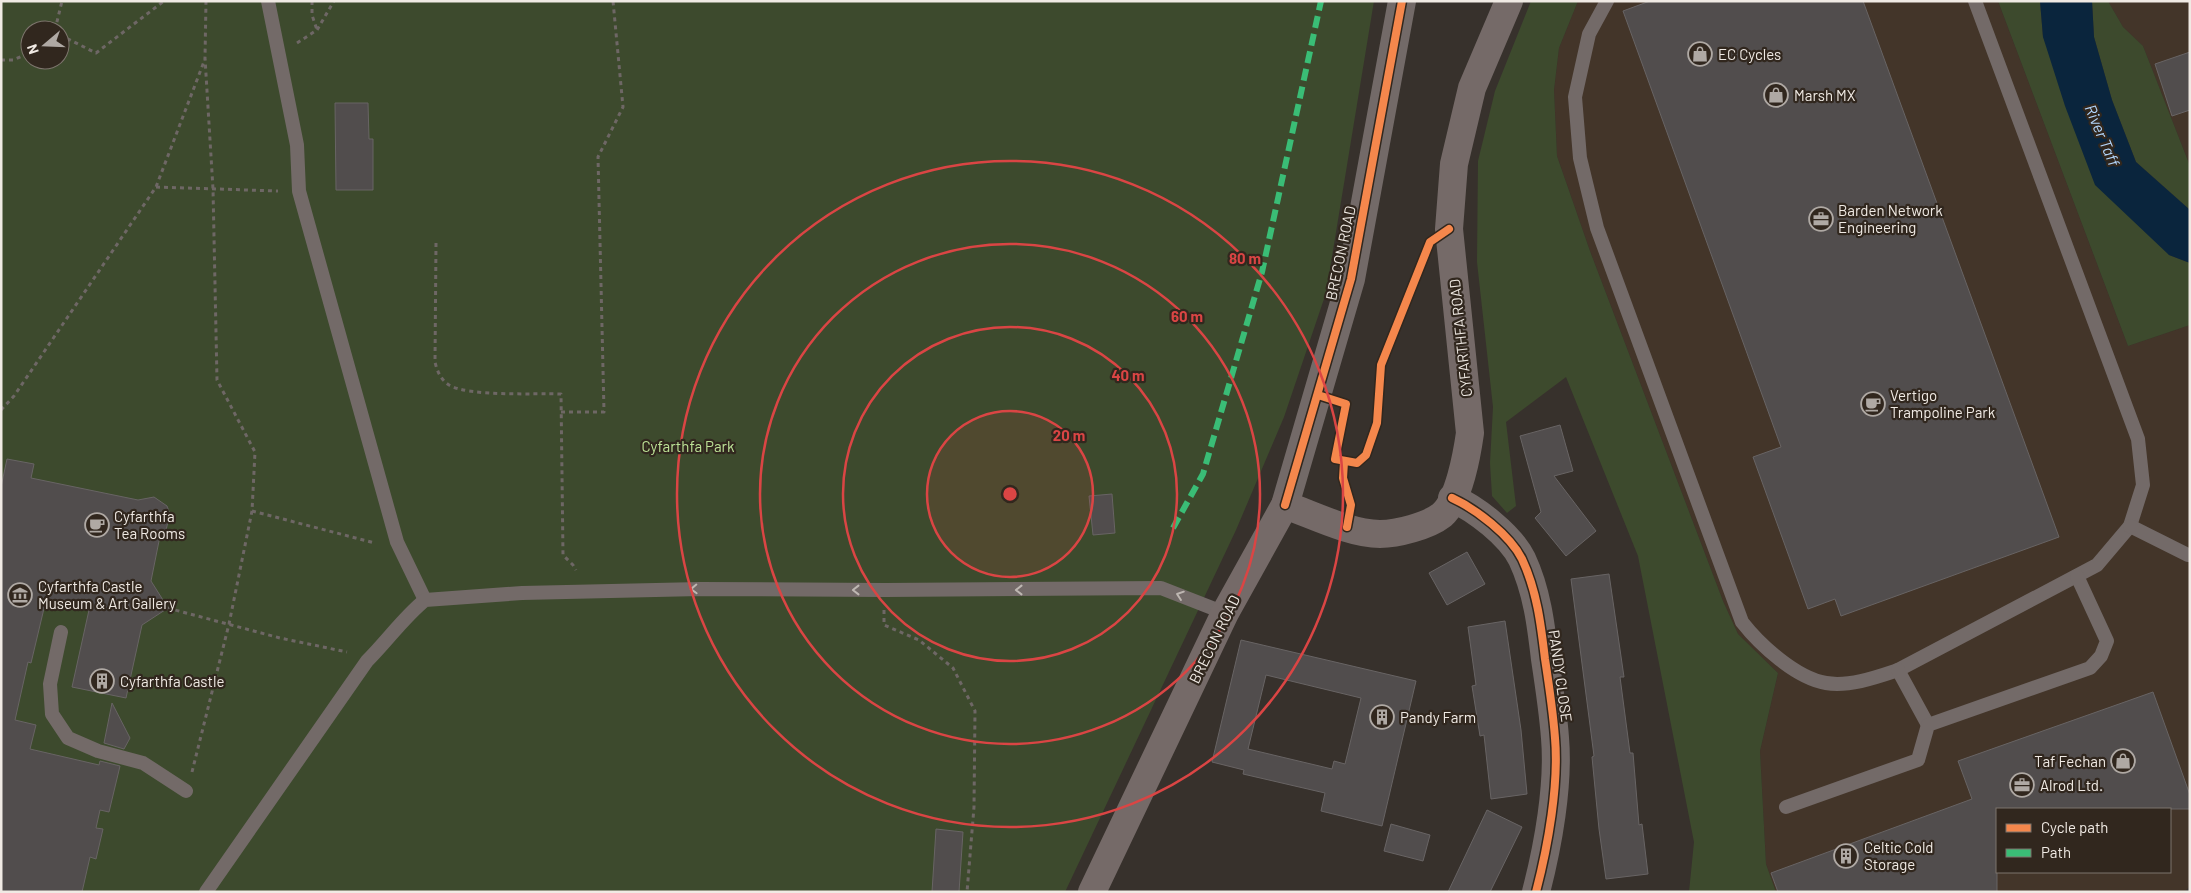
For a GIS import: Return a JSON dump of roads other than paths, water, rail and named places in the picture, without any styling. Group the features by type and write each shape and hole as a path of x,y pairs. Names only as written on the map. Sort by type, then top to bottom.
{"main road":[{"name":"CYFARTHFA ROAD","path":"1285,505 1347,527 1379,534 1410,530 1442,514 1452,498 1466,466 1470,432 1449,229 1454,164 1472,88 1510,1"},
{"name":"BRECON ROAD","path":"1092,892 1225,613 1285,505"}],"street":[{"name":"BRECON ROAD","path":"1285,505 1351,279 1402,1"},
{"name":"PANDY CLOSE","path":"1452,498 1468,505 1495,527 1513,547 1522,558 1536,596 1556,740 1553,806 1536,892"}],"lane":[{"path":"268,1 297,145 299,191 397,542 426,600"},
{"path":"1607,1 1589,34 1575,97 1580,158 1597,228 1742,622 1756,640 1772,653 1801,672 1826,683 1866,679 1898,670 2097,565 2130,526 2143,485 2138,438 1975,1"},
{"path":"2130,526 2188,554"},
{"path":"1928,725 2090,668 2101,656 2107,641 2078,576"},
{"path":"206,892 367,661 392,637 413,610 426,600 522,593 700,589 1161,588 1225,613"},
{"path":"61,632 50,684 52,714 68,738 98,751 142,763 186,791"},
{"path":"1786,807 1918,760 1928,725 1898,670"}],"water":[{"name":"River Taff","path":"2040,1 2092,1 2094,37 2112,100 2136,162 2190,210 2190,263 2169,255 2095,185 2065,106 2043,37"}],"place":[{"name":"EC Cycles","path":"1700,54"},
{"name":"Marsh MX","path":"1776,95"},
{"name":"Barden Network Engineering","path":"1821,219"},
{"name":"Vertigo Trampoline Park","path":"1873,404"},
{"name":"Cyfarthfa Tea Rooms","path":"97,525"},
{"name":"Cyfarthfa Castle Museum & Art Gallery","path":"20,595"},
{"name":"Cyfarthfa Castle","path":"102,681"},
{"name":"Pandy Farm","path":"1382,717"},
{"name":"Taf Fechan","path":"2123,761"},
{"name":"Alrod Ltd.","path":"2022,785"},
{"name":"Celtic Cold Storage","path":"1846,856"}],"park label":[{"name":"Cyfarthfa Park","path":"688,446"}]}
